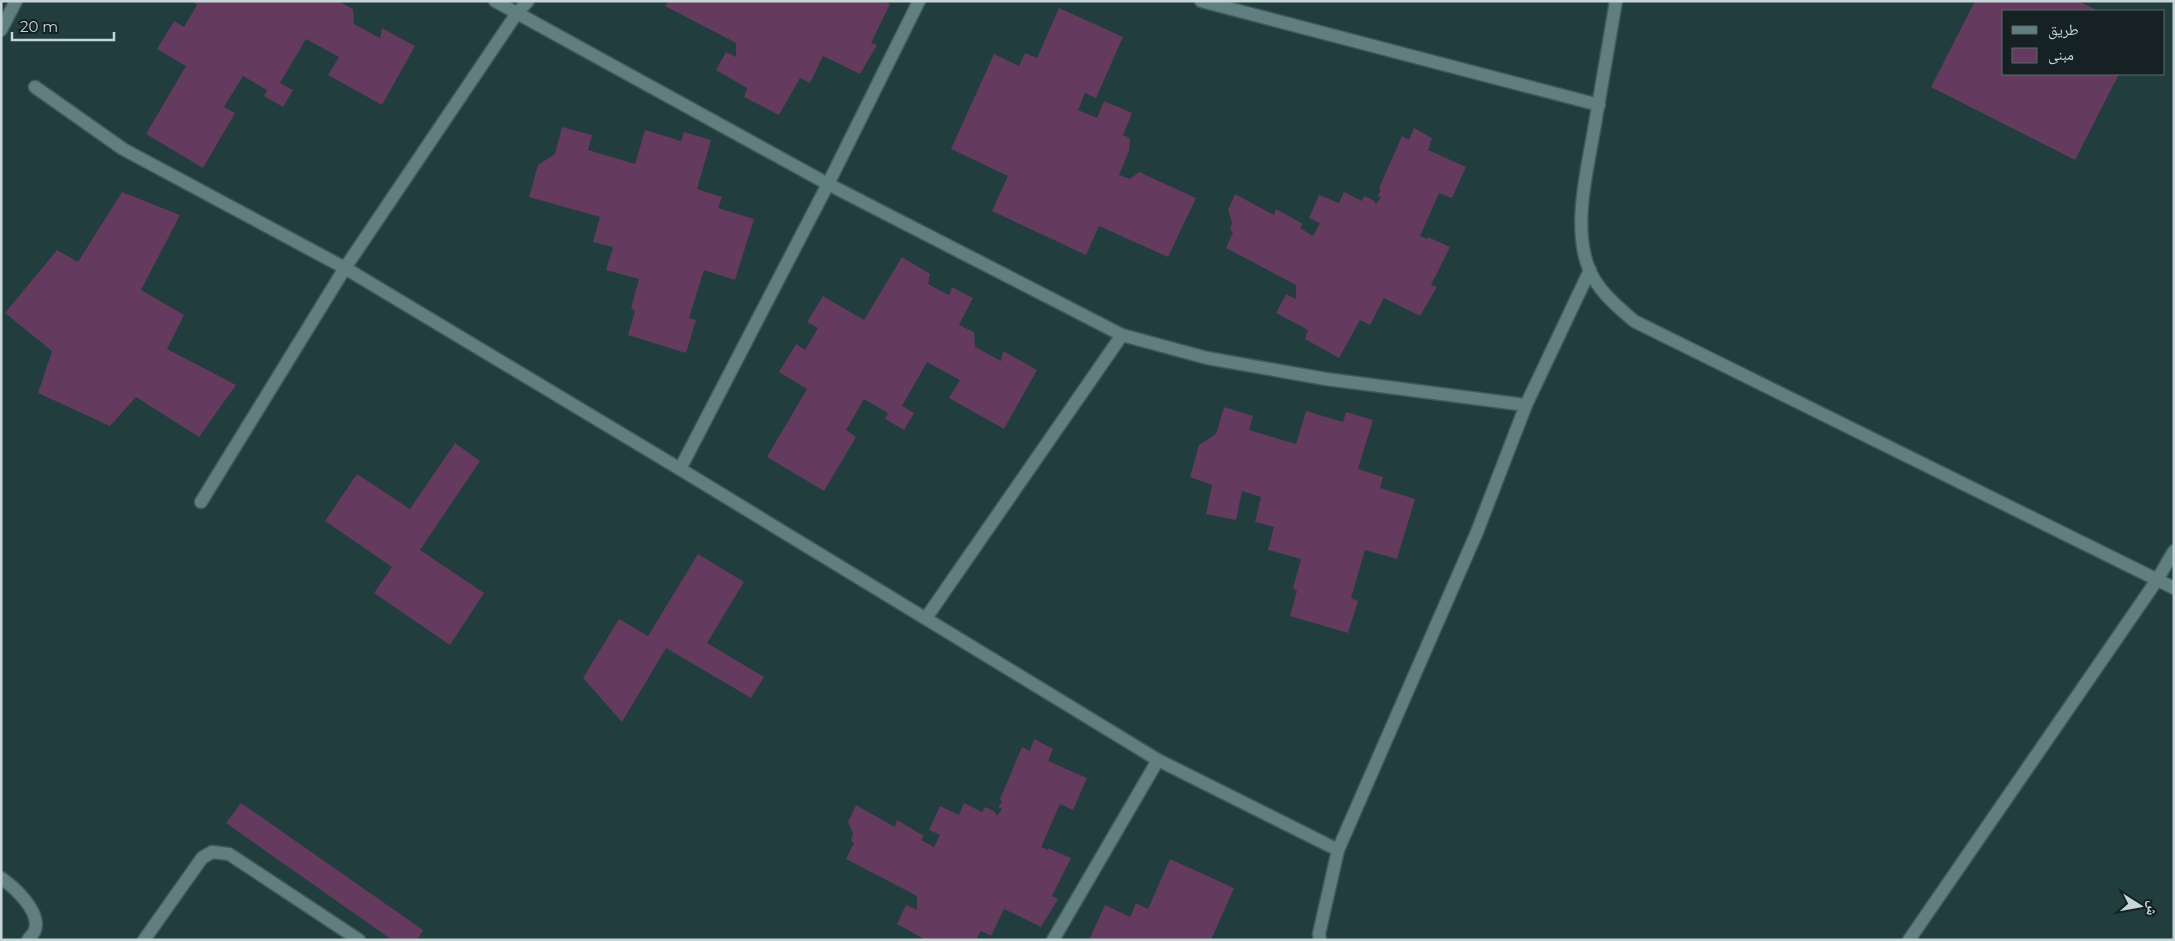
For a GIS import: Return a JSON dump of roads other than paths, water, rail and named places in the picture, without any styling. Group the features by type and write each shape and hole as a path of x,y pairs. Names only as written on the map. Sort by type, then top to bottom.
{"street":[{"path":"1,30 16,1"},
{"path":"495,1 828,184 1122,335 1207,358 1326,379 1526,405"},
{"path":"201,502 345,268 517,13 528,1"},
{"path":"680,469 828,184 919,1"},
{"path":"1201,1 1599,105"},
{"path":"1616,1 1584,190 1581,227 1584,251 1590,270 1603,293 1634,321 2174,588"},
{"path":"35,86 123,149 345,268 1158,760 1338,850"},
{"path":"1320,940 1319,934 1338,850 1477,532 1526,405 1590,270"},
{"path":"926,618 1122,335"},
{"path":"1908,940 2157,580 2174,551"},
{"path":"1053,940 1158,760"},
{"path":"144,940 202,858 212,852 229,854 342,936 358,940"},
{"path":"1,878 12,886 30,906 35,922 35,930 28,940"}]}
